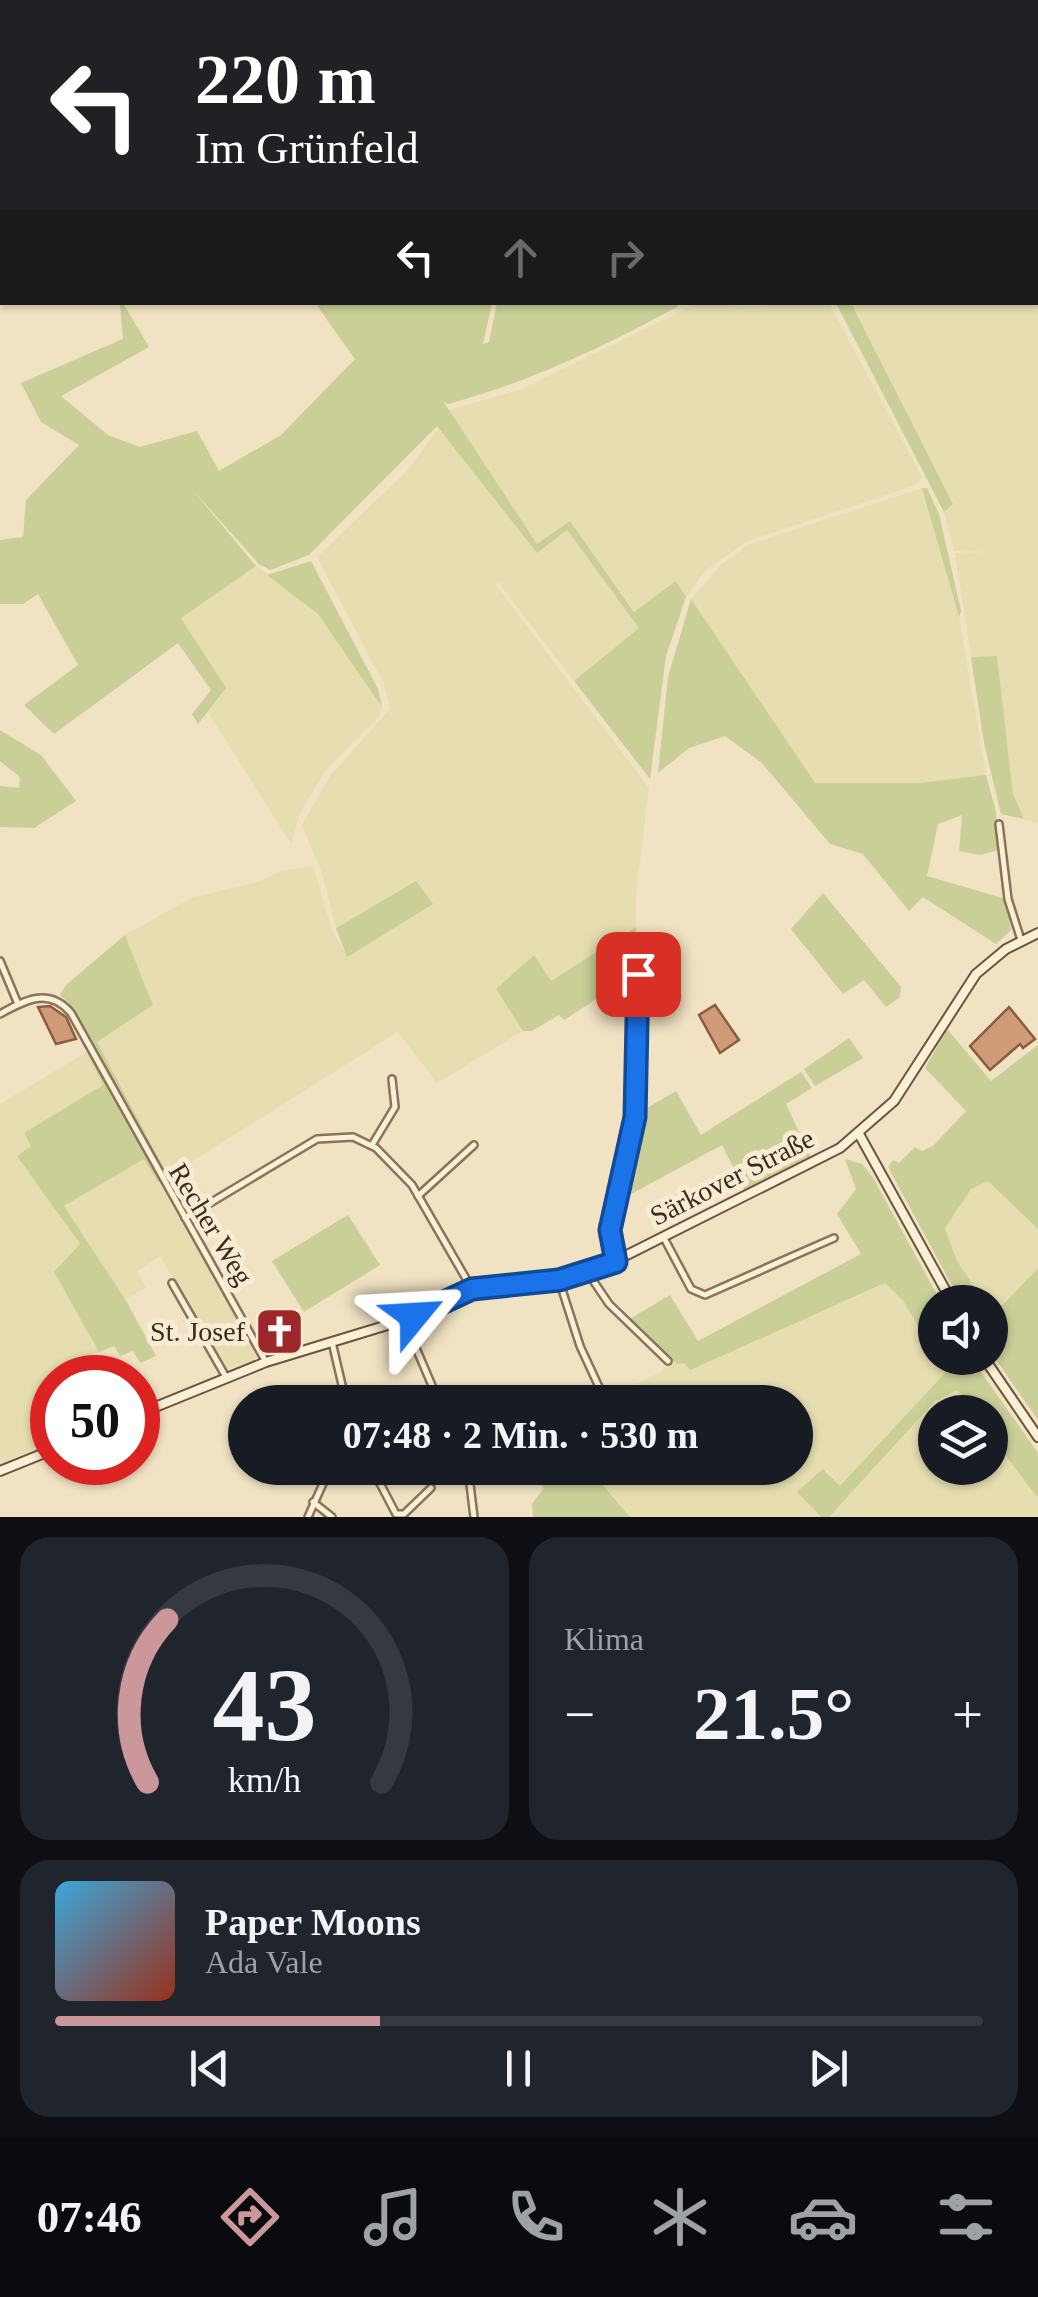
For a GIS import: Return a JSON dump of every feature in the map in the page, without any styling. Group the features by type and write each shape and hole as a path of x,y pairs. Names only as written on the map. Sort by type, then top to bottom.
{"main road":[{"name":"Särkover Straße","path":"160,1405 266,1362 404,1320 472,1289 588,1273 664,1238 860,1134 902,1091 976,974 1021,940 1038,933"},
{"path":"860,1134 943,1285"},
{"path":"996,1375 1038,1437"},
{"path":"0,1471 30,1459"}],"street":[{"path":"999,824 1006,889 1021,940"},
{"path":"0,962 18,1004 0,1014"},
{"path":"616,1262 610,1230 635,1117 638,974"},
{"name":"Recher Weg","path":"18,1004 42,996 64,1004 266,1362"},
{"path":"372,1145 395,1106 397,1094 392,1079"},
{"path":"185,1218 317,1139 344,1135 372,1145 418,1196 472,1289"},
{"path":"418,1196 474,1145"},
{"path":"664,1238 691,1289 705,1295 834,1238"},
{"path":"588,1273 608,1304 668,1362"},
{"path":"559,1280 580,1346 598,1385"},
{"path":"172,1283 226,1377"},
{"path":"404,1320 432,1385"},
{"path":"332,1342 342,1385"},
{"path":"308,1517 322,1485"},
{"path":"382,1485 396,1514 404,1514 431,1488"},
{"path":"470,1485 474,1517"},
{"path":"313,1502 332,1517"}],"shaded area":[{"path":"694,305 830,305 922,477 918,483 895,492 747,541 704,572 686,597 676,581 635,612 570,522 537,545 448,410 520,390"},
{"path":"852,305 1038,305 1038,824 1024,819 1013,794 997,656 971,656 955,553 993,552 954,551 944,512 953,503"},
{"path":"439,428 537,553 567,530 639,628 574,681 498,582 495,584 649,788 636,894 636,927 551,982 534,956 496,989 523,1031 437,1083 398,1032 168,1176 97,1042 153,1005 125,935 191,898 258,882 280,871 313,866 332,931 348,957 415,881 336,928 322,873 302,825 330,776 390,709 384,684 317,557 407,471"},
{"path":"922,488 959,617 986,775 920,783 815,783 691,599 721,565 748,545"},
{"path":"256,566 318,614 382,707 379,717 325,771 300,813 291,844 208,712 226,688 180,618"},
{"path":"87,1052 103,1085 24,1133 31,1146 17,1156 80,1244 54,1272 99,1352 30,1355 30,1451 0,1464 0,1104"},
{"path":"145,1159 256,1349 254,1361 226,1368 160,1256 137,1271 146,1288 125,1299 64,1206"},
{"path":"988,1180 1038,1229 1038,1268 1008,1299 1008,1285 973,1285 957,1261 945,1228 971,1189"},
{"path":"885,1283 904,1302 918,1326 918,1375 943,1375 925,1395 918,1395 918,1402 840,1487 827,1470 813,1481 813,1385 632,1385 660,1373 672,1358 677,1364 851,1300"},
{"path":"918,1420 918,1485 1008,1485 1008,1459 1038,1498 1038,1517 829,1517"},
{"path":"603,1485 807,1485 798,1492 821,1517 630,1517"}],"green space":[{"path":"120,305 124,305 149,347 61,396 108,435 140,447 197,431 219,471 281,435 355,359 316,305 492,305 483,344 489,342 497,305 678,305 622,336 537,374 448,404 443,401 537,544 570,521 634,612 676,581 686,597 666,656 650,779 574,681 639,628 567,530 537,553 437,426 309,555 270,570 259,564 192,489 256,566 181,618 226,688 198,724 192,714 211,690 178,643 54,734 24,705 78,665 38,594 23,604 0,604 0,540 23,537 26,500 79,445 41,422 21,383 123,339"},
{"path":"837,305 852,305 953,504 944,512"},
{"path":"922,488 927,488 939,514 961,611 959,617"},
{"path":"311,561 378,689 382,707 318,614 267,575"},
{"path":"691,599 815,783 920,783 986,775 996,812 998,850 980,855 959,851 962,815 938,824 927,876 1006,899 1011,930 996,944 923,897 909,911 863,854 830,844 762,763 725,736 689,748 658,773 668,677"},
{"path":"997,656 1013,794 1024,819 1001,814 984,743 971,657"},
{"path":"0,730 41,755 76,801 34,828 0,827 0,786 19,788 20,777 0,761"},
{"path":"416,881 433,904 347,957 336,928"},
{"path":"823,893 901,987 900,997 886,1007 864,980 843,994 791,929"},
{"path":"636,927 635,974 564,1020 559,1015 532,1031 523,1031 496,989 534,955 551,981"},
{"path":"125,935 153,1005 97,1042 168,1176 158,1182 144,1159 64,1206 125,1299 155,1355 135,1355 133,1351 119,1355 114,1346 99,1352 54,1272 80,1244 17,1156 31,1146 24,1133 103,1085 69,1015 70,1004 60,995 66,985"},
{"path":"947,1029 991,1081 1038,1045 1038,1229 988,1181 971,1189 945,1228 957,1261 973,1285 952,1285 888,1167 893,1160 899,1163 915,1147 922,1151 933,1146 966,1111 925,1068"},
{"path":"849,1038 863,1058 815,1086 804,1069"},
{"path":"801,1072 812,1088 786,1104 811,1158 745,1191 722,1145 620,1200 640,1112 676,1091 701,1135"},
{"path":"845,1159 862,1164 872,1176 932,1285 918,1285 918,1326 904,1302 885,1283 690,1370 684,1363 677,1364 630,1319 670,1295 698,1341 861,1254 837,1214 856,1189"},
{"path":"348,1215 380,1265 304,1312 272,1261"},
{"path":"1038,1268 1038,1420 1007,1375 1008,1299"},
{"path":"943,1375 983,1375 997,1395 961,1395 957,1390 947,1395 925,1395"},
{"path":"918,1402 918,1420 829,1517 821,1517 797,1492 805,1485 813,1485 813,1478 823,1469 840,1486"},
{"path":"1008,1410 1038,1453 1038,1498 1008,1459"},
{"path":"542,1485 603,1485 630,1517 533,1517 532,1504"}],"building":[{"path":"715,1005 739,1040 720,1053 699,1015"},
{"path":"50,1006 66,1017 76,1039 56,1044 38,1007"},
{"path":"1009,1007 1035,1039 1023,1048 1020,1044 990,1070 970,1046"}],"place":[{"name":"St. Josef","path":"280,1331"}],"route":[{"path":"414,1316 472,1289 559,1280 616,1262 610,1230 635,1117 638,974"}]}
